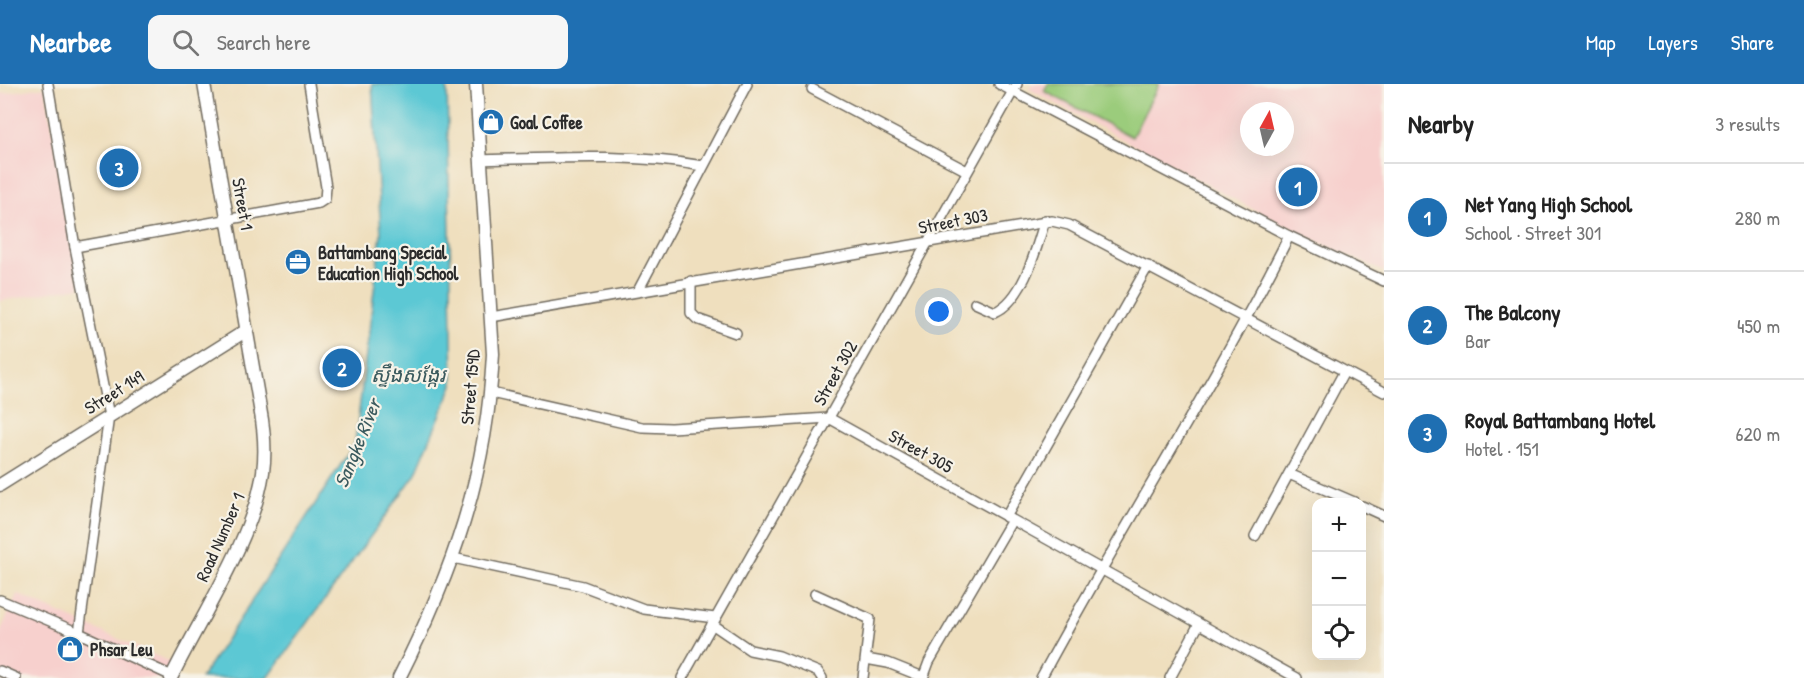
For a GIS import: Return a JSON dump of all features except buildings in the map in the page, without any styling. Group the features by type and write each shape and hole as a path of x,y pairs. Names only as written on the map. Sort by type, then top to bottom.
{"street":[{"path":"48,84 75,247 109,416 79,633"},
{"name":"Street 1","path":"204,84 247,330"},
{"path":"75,247 228,221 319,203 325,199 326,187 309,84"},
{"name":"Street 159D","path":"399,678 453,558 473,492 491,393 491,317 476,84"},
{"path":"639,289 747,84"},
{"path":"999,84 1015,87 1289,236 1384,281"},
{"name":"Street 302","path":"682,678 1015,87"},
{"path":"812,89 968,171"},
{"path":"480,160 606,158 678,162 703,166"},
{"path":"975,303 995,312 1005,308 1029,271 1045,220"},
{"name":"Street 303","path":"491,317 639,289 927,243 1045,220 1069,225 1384,392"},
{"path":"1041,678 1100,569 1246,320 1289,236"},
{"path":"866,659 888,663 923,677 1148,266"},
{"path":"691,281 691,313 697,319 736,333"},
{"name":"Street 149","path":"0,485 247,330"},
{"name":"Road Number 1","path":"171,677 226,570 255,507 260,489 264,442 247,330"},
{"path":"1254,536 1344,372"},
{"path":"491,393 642,427 671,428 829,418"},
{"name":"Street 305","path":"829,418 1297,678"},
{"path":"1288,474 1345,498"},
{"path":"1366,508 1384,516"},
{"path":"453,558 583,585 655,612 713,621 750,650 779,656 818,672 822,678"},
{"path":"815,594 870,619 863,678"},
{"path":"0,600 79,633 171,677"},
{"path":"1170,678 1199,624"},
{"path":"0,671 16,678"}],"shaded area":[{"path":"1032,84 1384,84 1384,272 1286,227 1029,89"},
{"path":"45,87 81,287 0,301 0,94"},
{"name":"Phsar Leu","path":"17,594 177,665 172,678 0,678 0,632"}],"green space":[{"path":"1048,84 1159,84 1132,137 1044,91"}],"water":[{"name":"ស្ទឹងសង្កែរ","path":"372,84 447,84 453,385 415,475 268,678 201,678 355,443 381,234"}],"place":[{"name":"Goal Coffee","path":"491,122"},
{"name":"Royal Battambang Hotel","path":"119,168"},
{"name":"Net Yang High School","path":"1298,187"},
{"name":"Battambang Special Education High School","path":"298,262"},
{"name":"The Balcony","path":"342,368"},
{"name":"Phsar Leu","path":"70,649"}],"water label":[{"name":"Sangke River","path":"357,443"}]}
